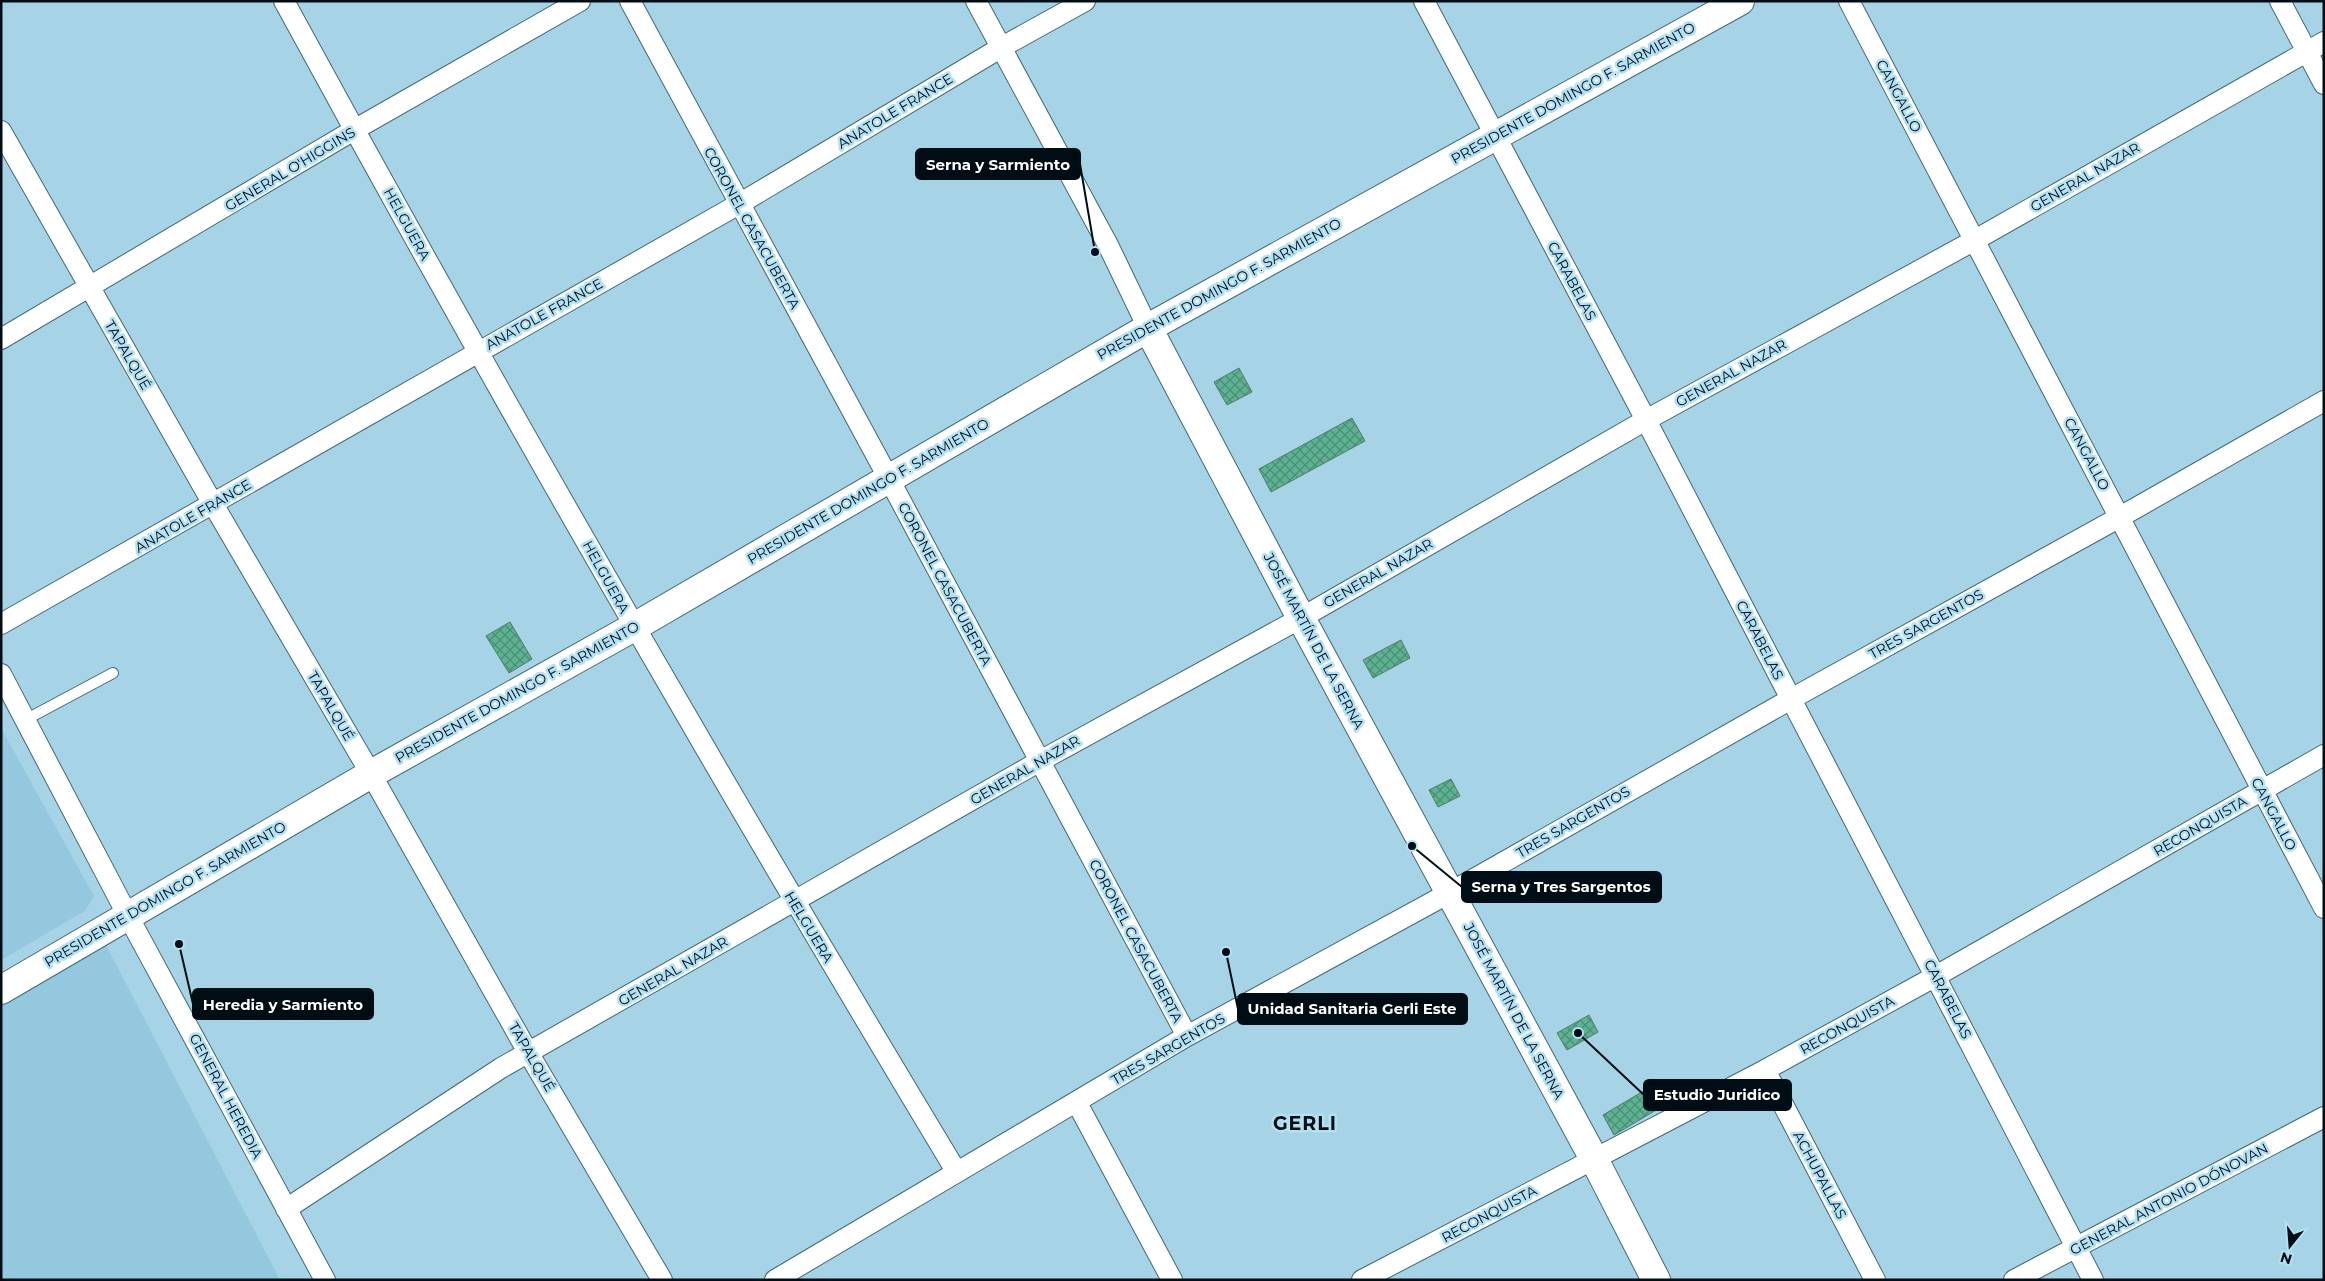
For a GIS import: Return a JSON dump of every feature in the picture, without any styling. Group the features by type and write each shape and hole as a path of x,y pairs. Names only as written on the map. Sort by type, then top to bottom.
{"street":[{"name":"HELGUERA","path":"284,1 478,352 634,627 794,903 956,1171"},
{"name":"GENERAL O'HIGGINS","path":"1,338 89,288 354,130 580,1"},
{"name":"CORONEL CASACUBERTA","path":"630,1 889,479 1187,1036"},
{"name":"JOSÉ MARTÍN DE LA SERNA","path":"976,1 1108,245 1148,328 1301,618 1594,1159 1653,1279"},
{"name":"ANATOLE FRANCE","path":"1,624 739,204 1002,47 1085,1"},
{"name":"CARABELAS","path":"1424,1 1646,420 2094,1280"},
{"name":"PRESIDENTE DOMINGO F. SARMIENTO","path":"1,990 371,774 634,627 1148,328 1740,1"},
{"name":"CANGALLO","path":"1849,1 2324,908"},
{"path":"2280,1 2315,46 2324,84"},
{"name":"GENERAL NAZAR","path":"286,1209 502,1068 1040,761 1301,618 1646,420 1975,240 2315,46"},
{"name":"TAPALQUÉ","path":"1,131 89,288 371,774 529,1054 662,1280"},
{"name":"TRES SARGENTOS","path":"774,1280 1187,1036 1451,892 1791,698 2120,517 2324,401"},
{"name":"GENERAL HEREDIA","path":"1,674 128,916 325,1280"},
{"name":"RECONQUISTA","path":"1362,1280 1765,1070 1936,976 2324,755"},
{"name":"ACHUPALLAS","path":"1765,1070 1875,1280"},
{"path":"1076,1103 1172,1280"},
{"name":"GENERAL ANTONIO DÓNOVAN","path":"2014,1280 2324,1117"}],"lane":[{"path":"25,720 113,673"}],"shaded area":[{"path":"1,728 94,896 85,911 1,960"},
{"path":"105,943 280,1280 1,1280 1,1001"}],"building":[{"path":"1239,368 1252,392 1227,405 1214,382"},
{"path":"1352,418 1365,441 1271,492 1259,469"},
{"path":"510,622 532,659 509,673 486,636"},
{"path":"1401,640 1410,658 1373,678 1363,660"},
{"path":"1451,779 1460,796 1438,807 1429,790"},
{"path":"1589,1015 1598,1032 1567,1050 1557,1033"},
{"path":"1657,1083 1668,1103 1614,1135 1603,1115"}],"place":[{"name":"Serna y Sarmiento","path":"1095,252"},
{"name":"Serna y Tres Sargentos","path":"1412,846"},
{"name":"Heredia y Sarmiento","path":"179,944"},
{"name":"Unidad Sanitaria Gerli Este","path":"1226,952"},
{"name":"Estudio Juridico","path":"1578,1033"}],"district":[{"name":"GERLI","path":"1305,1123"}]}
